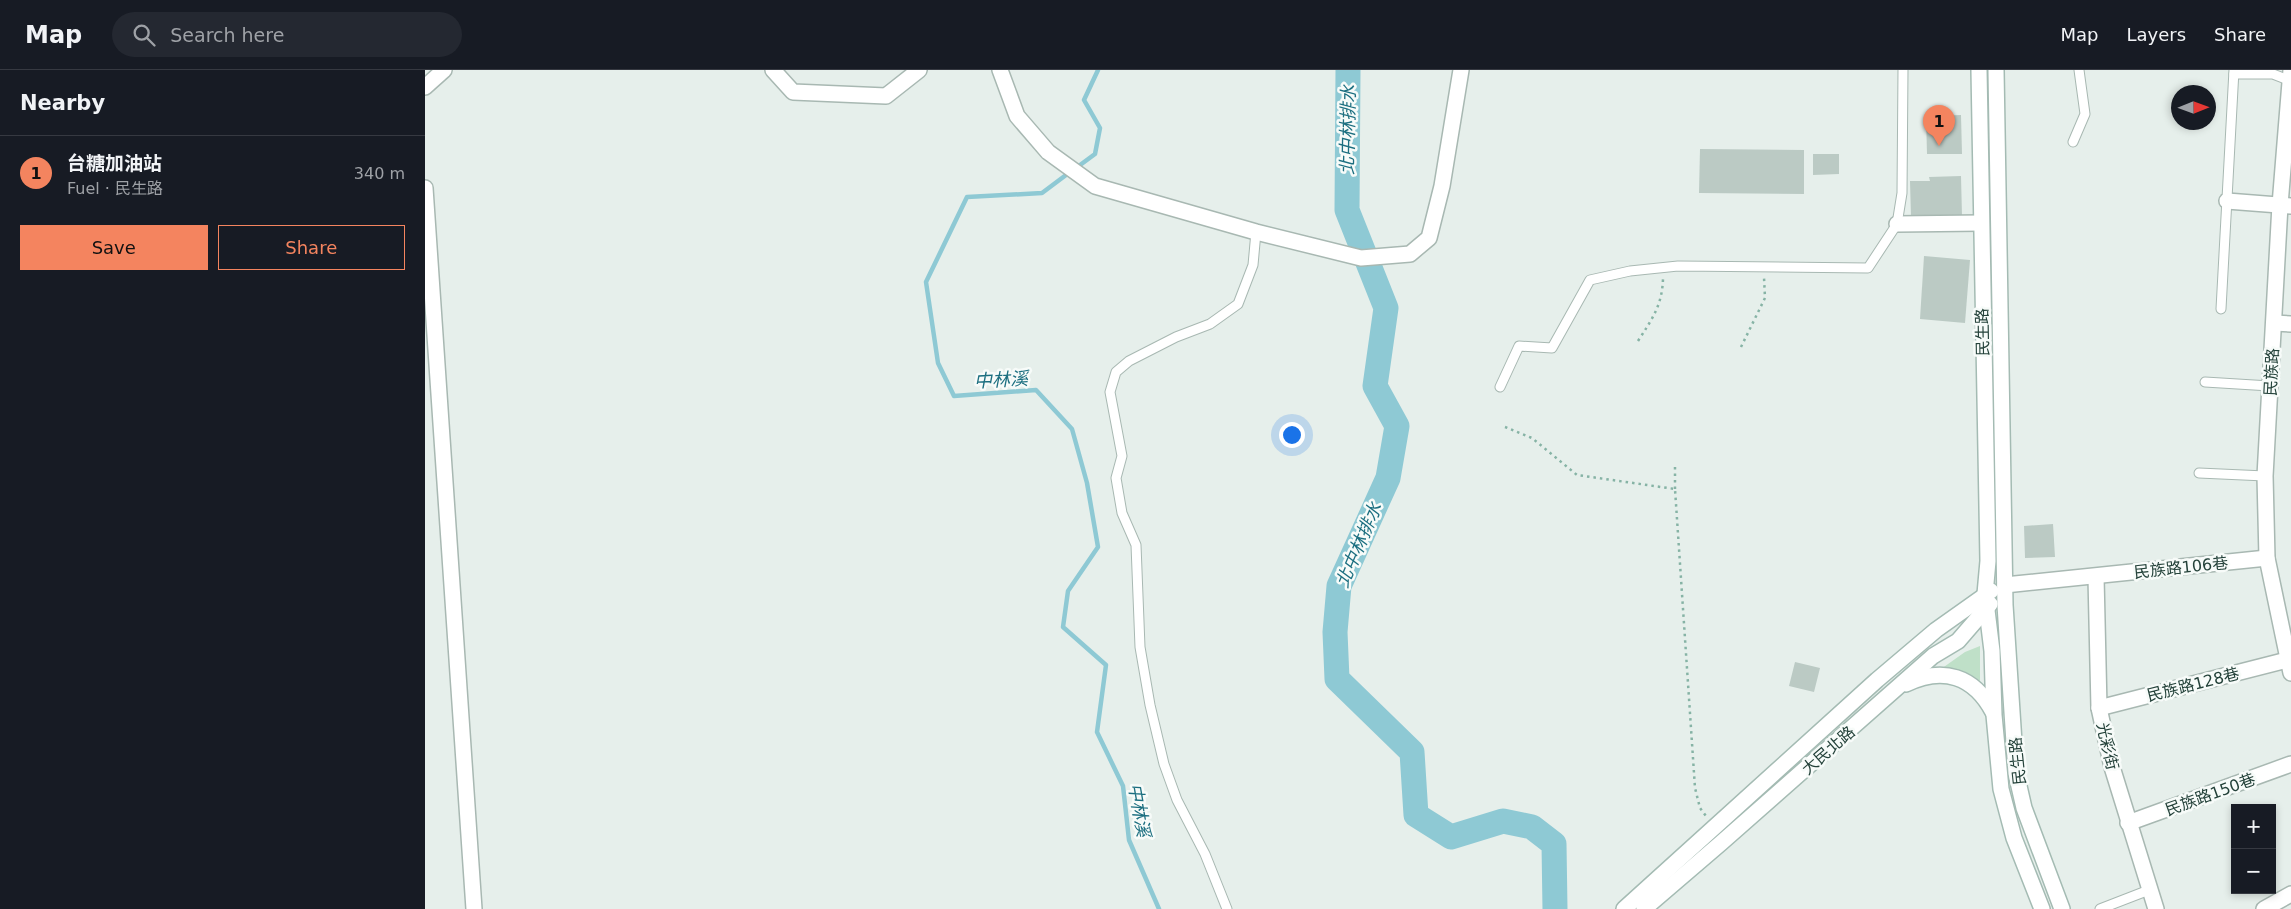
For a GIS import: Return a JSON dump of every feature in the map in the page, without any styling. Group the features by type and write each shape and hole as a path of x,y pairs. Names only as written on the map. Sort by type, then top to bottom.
{"street":[{"path":"425,86 444,70"},
{"path":"773,70 793,92 886,96 919,70"},
{"path":"1000,70 1017,116 1048,152 1095,186 1256,232 1361,258 1410,254 1429,238 1442,186 1461,70"},
{"name":"民生路","path":"1979,70 1988,562 1985,602 1992,651 1994,715 2001,789 2014,838 2042,909"},
{"name":"民生路","path":"1996,70 2005,605 2017,773 2024,808 2062,909"},
{"name":"民族路","path":"2289,666 2267,558 2265,476 2274,323 2286,205 2291,77"},
{"path":"425,188 474,909"},
{"path":"2227,201 2286,205"},
{"path":"1897,224 1981,223"},
{"path":"2274,323 2291,324"},
{"name":"民族路106巷","path":"2005,585 2267,558"},
{"name":"光彩街","path":"2096,577 2099,708 2112,767 2156,909"},
{"name":"大民北路","path":"1624,909 1877,680 1936,630 1985,602 2005,585"},
{"name":"大民北路","path":"1644,909 1933,656 1958,642 1985,602"},
{"name":"民族路128巷","path":"2099,708 2289,666"},
{"path":"1896,690 1917,679 1946,674 1972,685 1985,698 1994,715"},
{"name":"民族路150巷","path":"2128,823 2291,764"},
{"path":"2264,909 2291,894"}],"lane":[{"path":"1500,387 1519,346 1552,348 1590,280 1630,271 1663,268 1868,268 1897,224 1902,193 1903,70"},
{"path":"2073,142 2085,114 2079,70"},
{"path":"2221,309 2234,72 2291,77"},
{"path":"1227,909 1205,854 1177,800 1164,764 1150,705 1140,647 1136,545 1122,513 1116,478 1122,456 1110,392 1116,372 1129,361 1176,337 1210,324 1238,304 1253,266 1256,232"},
{"path":"2205,382 2270,386"},
{"path":"2199,473 2265,476"},
{"path":"2099,909 2149,890"}],"path":[{"path":"1741,347 1765,298 1763,267"},
{"path":"1638,341 1657,310 1662,295 1663,268"},
{"path":"1505,427 1532,438 1577,475 1675,489"},
{"path":"1675,466 1695,788 1700,808 1713,827"}],"green space":[{"path":"1980,646 1980,681 1974,677 1941,669 1965,652"}],"building":[{"path":"1961,115 1962,154 1927,154 1926,116"},
{"path":"1700,149 1804,150 1804,194 1699,193"},
{"path":"1813,154 1839,154 1839,174 1813,175"},
{"path":"1961,176 1962,216 1911,217 1910,181 1930,181 1929,177"},
{"path":"1924,256 1970,260 1965,323 1920,319"},
{"path":"2053,524 2055,557 2025,558 2024,526"},
{"path":"1795,662 1820,668 1814,692 1789,686"}],"waterway":[{"name":"中林溪","path":"1076,168 1095,154 1100,128 1084,100 1098,70"},
{"name":"北中林排水","path":"1348,70 1347,210 1386,308 1375,386 1397,426 1388,478 1339,586 1335,632 1337,679 1412,752 1416,815 1451,837 1503,821 1532,827 1554,844 1555,909"},
{"name":"中林溪","path":"1070,172 1042,193 967,197 926,282 938,363 954,396 1036,390 1072,429 1087,483 1098,547 1068,591 1063,627 1106,665 1097,732 1123,786 1129,840 1159,909"}],"place":[{"name":"台糖加油站","path":"1939,146"}]}
